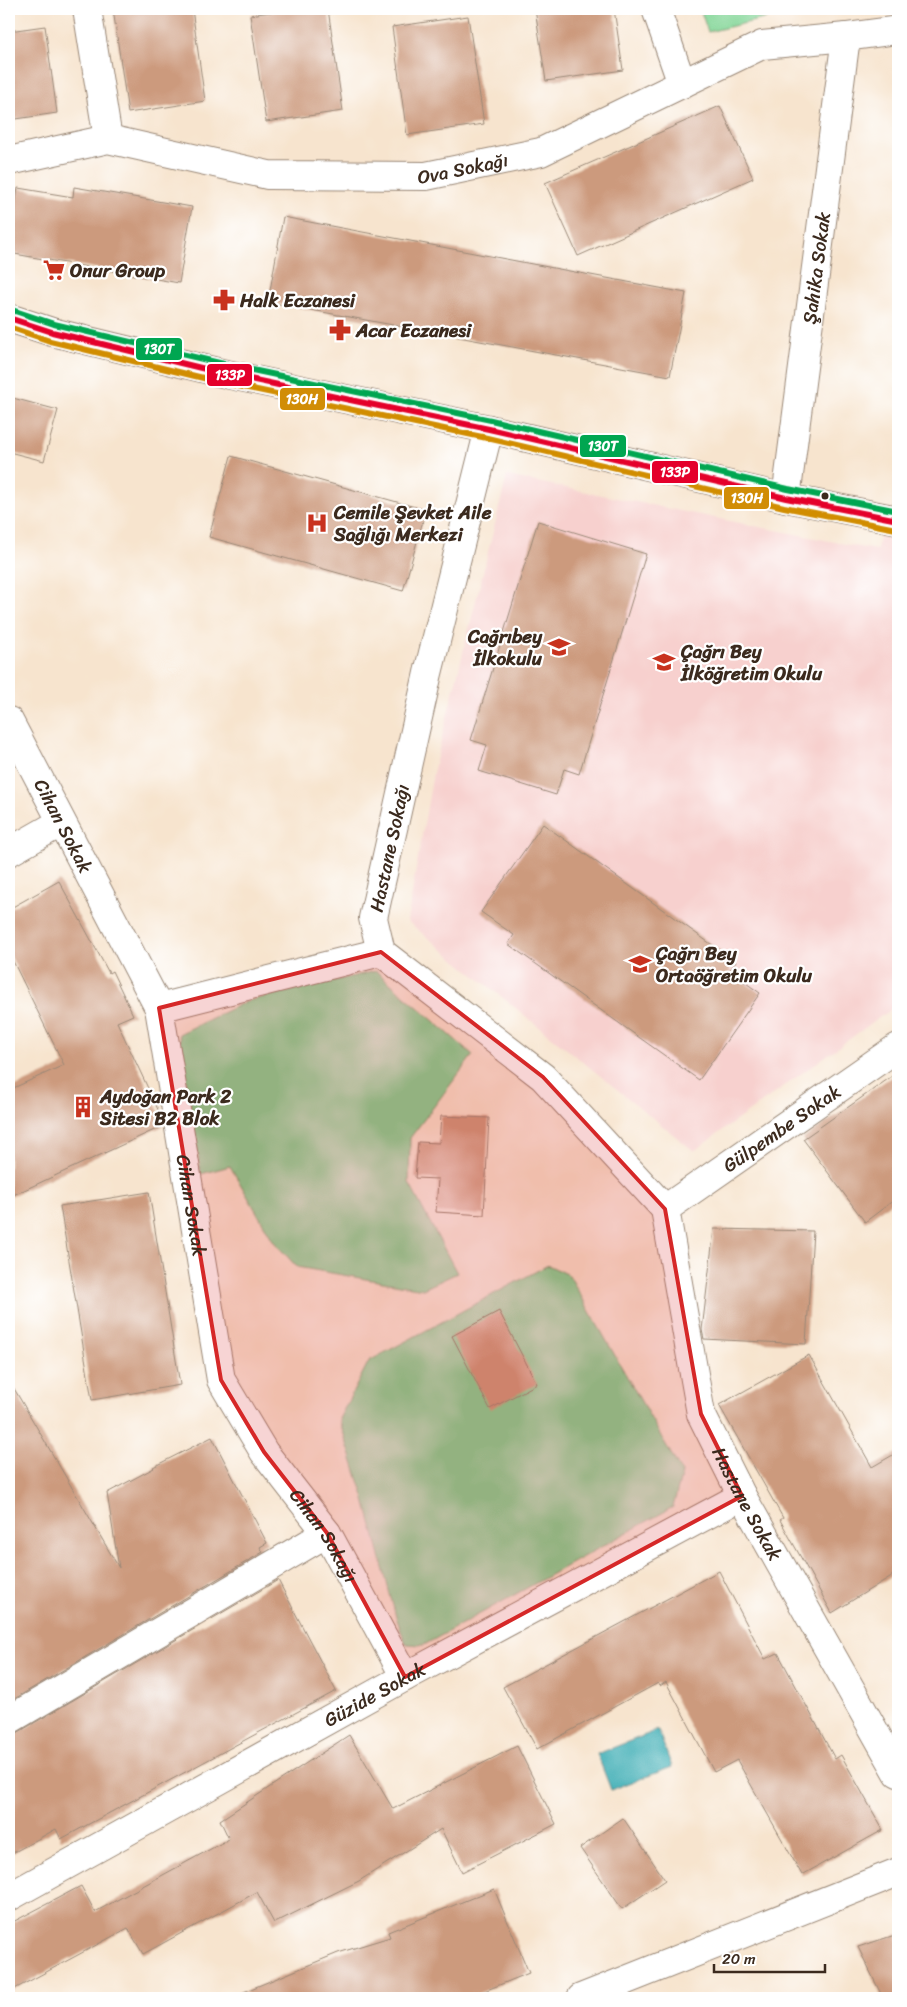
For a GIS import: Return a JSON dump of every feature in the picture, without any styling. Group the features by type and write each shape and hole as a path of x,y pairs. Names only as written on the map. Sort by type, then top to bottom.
{"street":[{"path":"87,9 108,139"},
{"path":"656,9 682,84"},
{"name":"Ova Sokağı","path":"9,161 108,139 268,175 426,176 541,152 762,45 898,30"},
{"name":"Şahika Sokak","path":"786,498 846,37"},
{"path":"9,318 52,332 226,374 489,429 786,498 898,520"},
{"path":"9,329 52,332"},
{"name":"Hastane Sokağı","path":"381,952 373,918 428,672 489,429"},
{"name":"Cihan Sokak","path":"9,721 60,823 159,1008 221,1380 233,1400"},
{"path":"9,852 60,823"},
{"path":"159,1008 381,952 543,1077 665,1209"},
{"name":"Gülpembe Sokak","path":"665,1209 898,1047"},
{"name":"Hastane Sokak","path":"665,1209 701,1414 742,1496 898,1773"},
{"name":"Cihan Sokağı","path":"233,1400 264,1452 327,1533 405,1677"},
{"name":"Güzide Sokak","path":"9,1896 405,1677 742,1496"},
{"path":"9,1720 327,1533"},
{"path":"590,1997 898,1872"}],"highlighted area":[{"path":"381,952 543,1077 665,1209 701,1414 742,1496 405,1677 327,1533 264,1452 221,1380 159,1008"}],"shaded area":[{"path":"507,476 877,550 880,530 898,534 898,1004 694,1151 407,921 433,773"}],"green space":[{"path":"700,9 805,9 708,32"},
{"path":"376,971 473,1055 410,1138 409,1183 457,1273 423,1289 297,1267 274,1242 230,1166 201,1174 179,1034 247,1001"},
{"path":"548,1265 569,1275 682,1473 673,1507 424,1645 406,1644 396,1617 364,1496 339,1419 369,1361"}],"water":[{"path":"658,1730 672,1767 611,1790 597,1754"}],"building":[{"path":"113,9 192,9 205,101 128,113"},
{"path":"291,9 328,9 343,111 266,122 250,15"},
{"path":"535,9 614,9 623,70 546,81"},
{"path":"468,16 484,124 407,135 392,27"},
{"path":"45,26 57,113 9,120 9,31"},
{"path":"720,106 753,178 578,256 545,183"},
{"path":"74,187 192,207 179,283 9,253 18,188 73,197"},
{"path":"283,217 686,293 670,376 268,302"},
{"path":"9,397 58,410 44,461 9,452"},
{"name":"Cemile Şevket Aile Sağlığı Merkezi","path":"231,456 426,510 403,591 209,537"},
{"name":"Cağrıbey İlkokulu","path":"538,521 646,554 579,774 564,769 556,795 479,771 487,745 471,740"},
{"path":"543,824 736,962 729,971 760,993 699,1080 508,944 514,935 481,912"},
{"path":"59,881 109,973 112,971 133,1015 117,1022 161,1116 163,1126 9,1197 9,1090 64,1065 9,953 9,909"},
{"path":"898,1072 898,1197 865,1222 803,1139"},
{"path":"441,1116 489,1118 484,1215 436,1212 438,1179 415,1178 418,1142 439,1143"},
{"path":"149,1192 180,1385 92,1400 60,1206"},
{"path":"714,1229 813,1231 806,1344 704,1339 702,1330"},
{"path":"499,1311 537,1384 490,1409 452,1336"},
{"path":"809,1355 872,1467 898,1452 898,1572 832,1613 780,1520 783,1518 719,1405"},
{"path":"9,1380 119,1568 107,1493 212,1437 267,1543 260,1547 263,1552 9,1702"},
{"path":"719,1571 765,1659 778,1653 835,1759 841,1755 883,1830 802,1875 737,1760 714,1772 666,1682 660,1686 658,1683 537,1749 503,1687"},
{"path":"278,1580 336,1691 61,1839 56,1829 9,1855 9,1736"},
{"path":"349,1735 393,1809 517,1746 556,1824 462,1872 441,1829 359,1881 274,1923 257,1892 143,1954 128,1928 9,1992 9,1924 81,1886 95,1912 229,1839 220,1820"},
{"path":"623,1818 665,1880 622,1909 580,1848"},
{"path":"494,1889 529,1973 467,1998 229,1998 338,1953 390,1937 388,1932"},
{"path":"898,1934 898,1998 883,1998 858,1947"}],"transit line":[{"name":"130T","path":"12,310 54,324 228,365 491,420 788,489 898,511"},
{"name":"133P","path":"9,318 52,332 226,374 489,429 786,498 898,520"},
{"name":"130H","path":"9,327 50,341 224,383 487,438 784,507 896,529"}],"place":[{"name":"Onur Group","path":"54,270"},
{"name":"Halk Eczanesi","path":"224,300"},
{"name":"Acar Eczanesi","path":"340,330"},
{"name":"Cemile Şevket Aile Sağlığı Merkezi","path":"317,523"},
{"name":"Cağrıbey İlkokulu","path":"559,647"},
{"name":"Çağrı Bey İlköğretim Okulu","path":"664,662"},
{"name":"Çağrı Bey Ortaöğretim Okulu","path":"640,964"},
{"name":"Aydoğan Park 2 Sitesi B2 Blok","path":"83,1107"}]}
